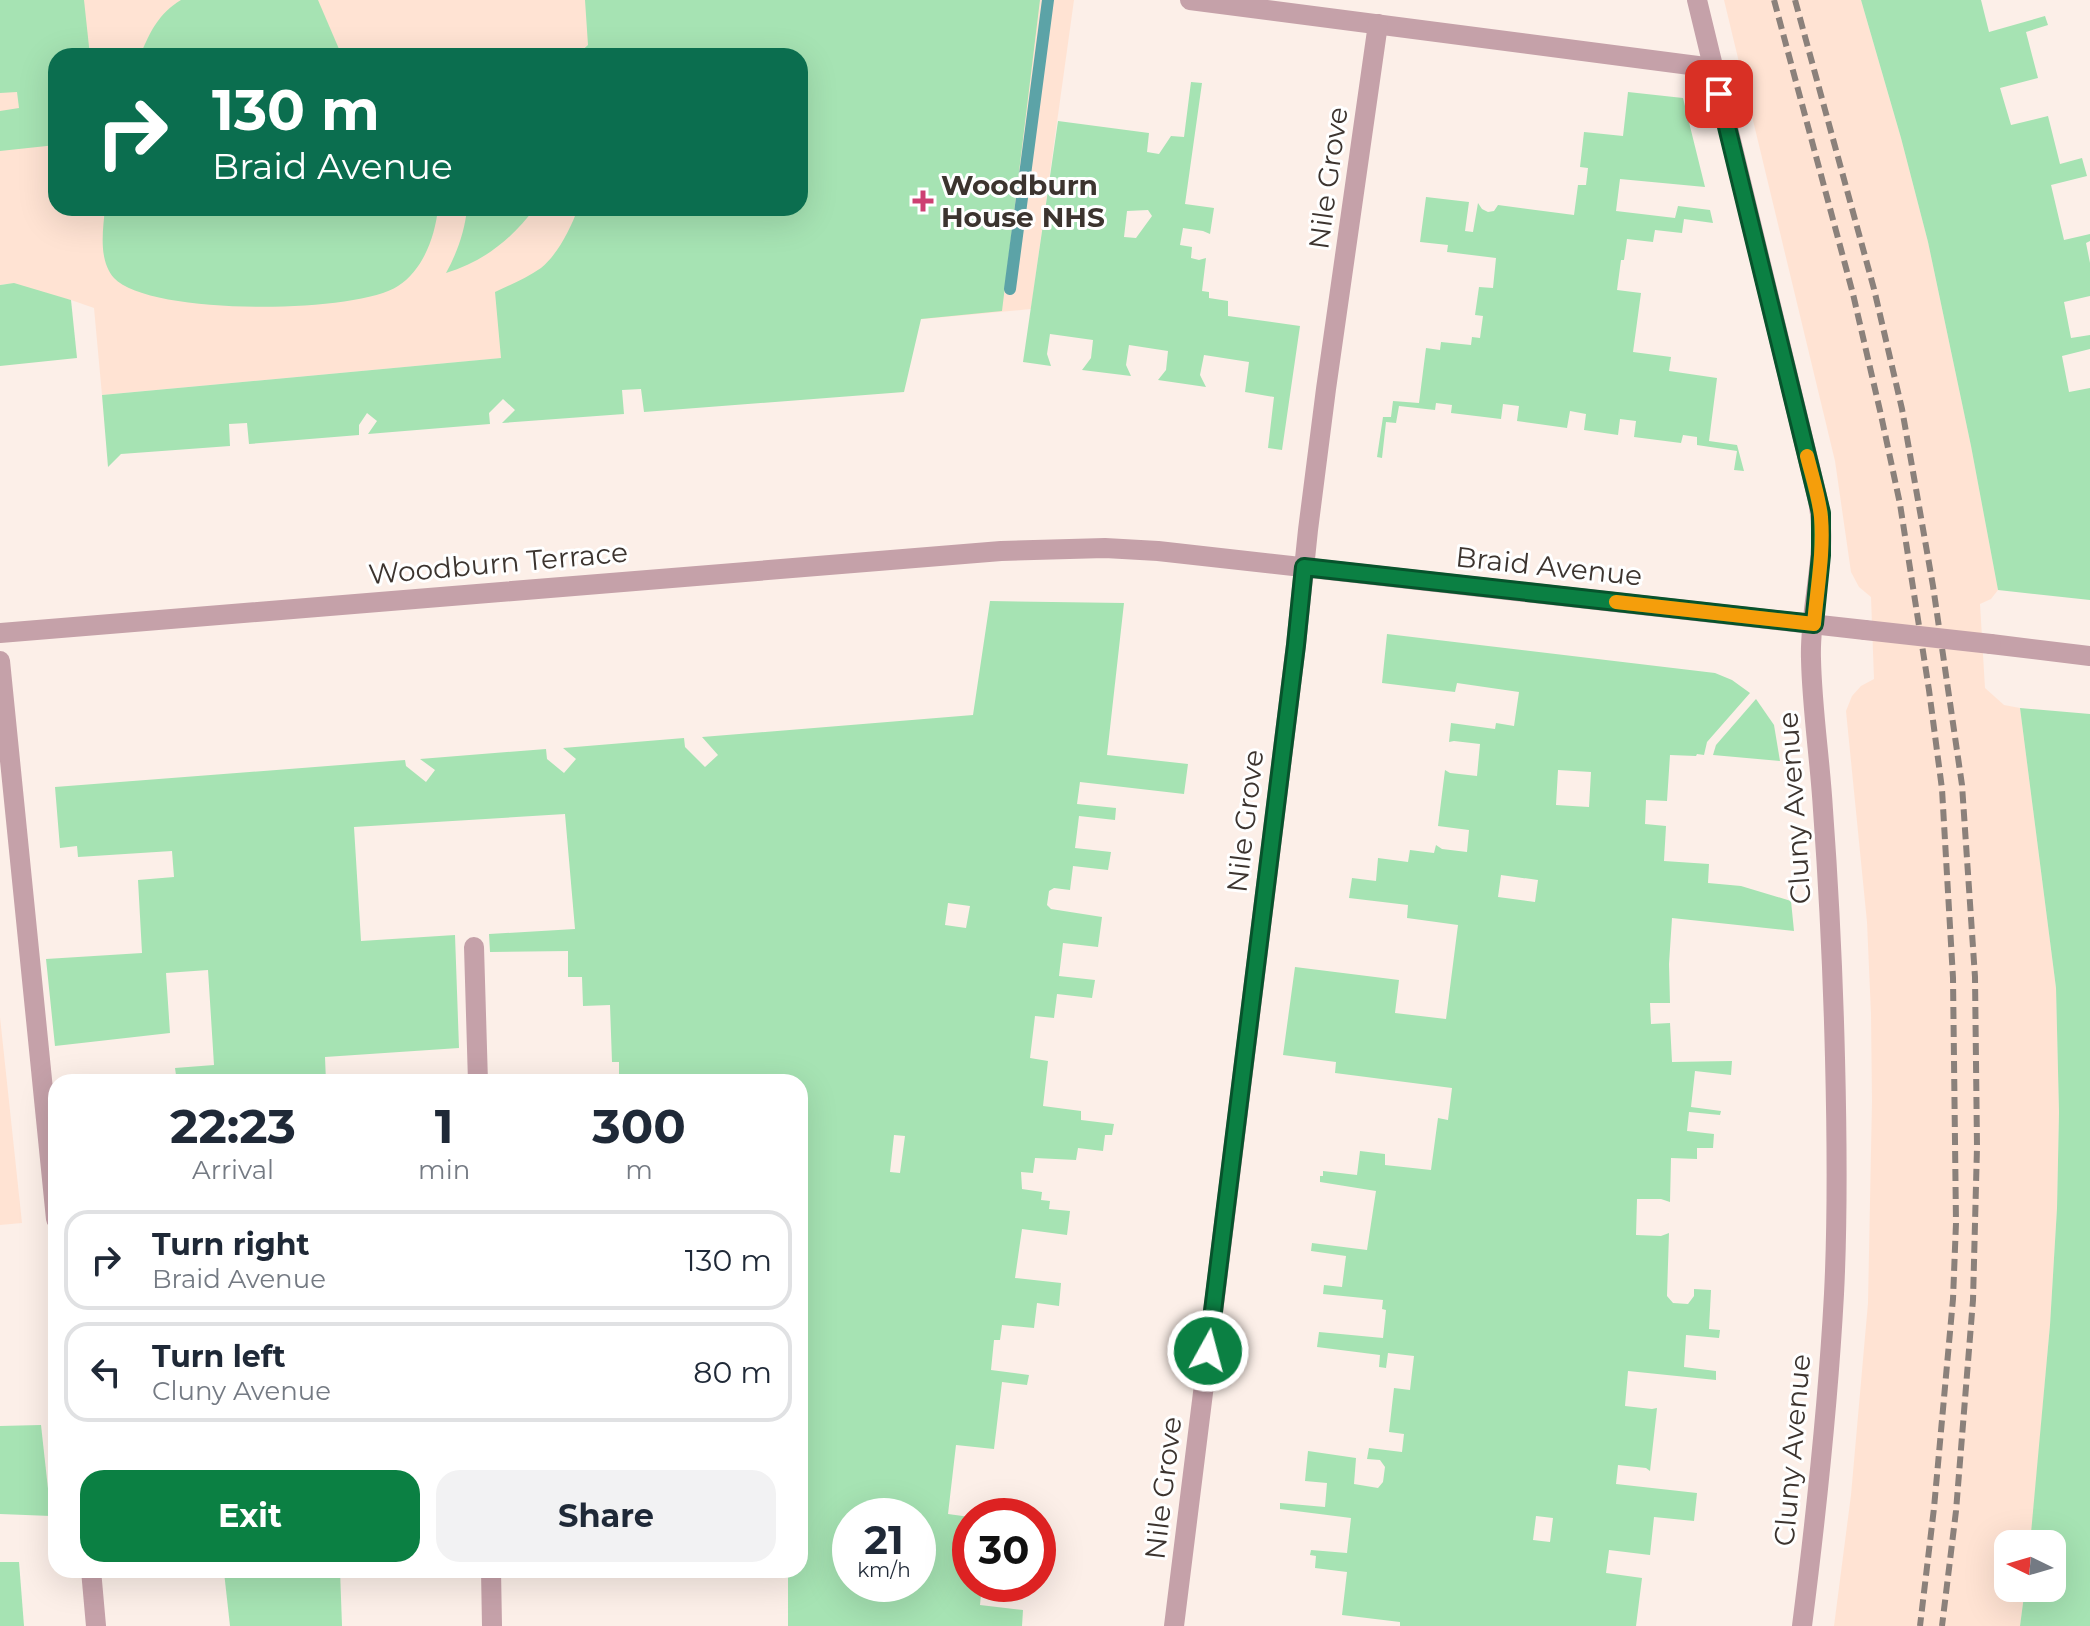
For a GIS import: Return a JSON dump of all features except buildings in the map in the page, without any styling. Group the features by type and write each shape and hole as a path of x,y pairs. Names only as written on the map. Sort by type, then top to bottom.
{"street":[{"path":"1190,0 1713,68"},
{"name":"Cluny Avenue","path":"1697,0 1821,513 1821,555 1811,656 1834,1027 1837,1217 1834,1297 1802,1626"},
{"name":"Nile Grove","path":"1174,1626 1326,389 1378,24"},
{"name":"Braid Avenue","path":"1001,551 1061,548 1132,550 2090,656"},
{"name":"Woodburn Terrace","path":"0,633 1001,551"},
{"path":"0,661 48,1139"},
{"path":"474,947 478,1074"},
{"path":"92,1578 96,1626"},
{"path":"491,1578 492,1626"}],"shaded area":[{"name":"Woodburn House NHS","path":"0,0 1074,0 1031,309 102,395 94,308 0,285"},
{"path":"1724,0 1861,0 1928,242 1998,590 1991,599 1980,604 1985,688 2004,705 2020,708 2056,988 2059,1112 2050,1325 2032,1530 1994,1530 1994,1602 2023,1602 2020,1626 1834,1626 1851,1495 1868,1303 1872,1101 1867,922 1846,711 1852,696 1861,686 1874,679 1871,597 1859,587 1851,572 1835,461"},
{"path":"0,1017 22,1223 0,1225"}],"green space":[{"path":"0,0 84,0 89,48 48,48 48,146 0,151 0,111 19,108 17,92 0,93"},
{"path":"181,0 318,0 339,48 143,48 167,11"},
{"path":"585,0 1040,0 1002,311 921,319 904,392 644,412 641,389 622,390 624,414 502,423 515,410 503,399 489,413 490,424 368,434 377,421 367,413 359,425 359,435 249,444 247,423 229,424 230,446 121,454 108,467 102,395 501,358 495,292 541,268 553,256 575,216 808,216 808,48 585,48 588,45"},
{"path":"1861,0 1981,0 1989,32 2045,16 2048,25 2026,32 2038,78 2000,88 2011,125 2048,116 2060,164 2082,158 2087,176 2051,185 2064,240 2090,234 2090,241 2086,243 2090,263 2090,296 2064,302 2071,338 2090,335 2090,349 2062,356 2069,392 2090,388 2090,600 1998,590 1928,242"},
{"path":"1191,82 1202,83 1185,204 1214,208 1210,234 1183,228 1180,245 1192,247 1191,258 1206,258 1202,291 1209,292 1209,298 1228,301 1228,316 1300,326 1282,450 1268,448 1274,397 1245,392 1249,362 1204,355 1200,375 1206,387 1158,380 1166,370 1168,351 1129,345 1126,365 1131,376 1082,370 1091,358 1093,340 1050,334 1047,354 1051,366 1023,362 1058,121 1149,133 1147,152 1159,154 1171,136 1184,137","holes":["1148,210 1152,216 1136,238 1124,237 1127,211"]},
{"path":"1628,92 1683,98 1705,187 1620,179 1616,211 1675,218 1678,206 1710,210 1713,223 1684,219 1682,233 1655,230 1653,242 1627,239 1617,290 1641,293 1633,352 1671,357 1669,371 1717,378 1709,441 1737,445 1744,471 1734,470 1737,451 1697,445 1697,437 1683,435 1681,443 1634,437 1636,421 1620,419 1618,435 1584,430 1586,414 1570,411 1567,428 1517,421 1519,406 1503,404 1501,419 1451,413 1452,405 1436,403 1435,410 1399,406 1396,423 1386,422 1382,458 1377,457 1383,417 1391,417 1393,401 1419,403 1426,348 1440,350 1441,342 1471,345 1472,337 1480,338 1483,316 1475,315 1479,287 1493,288 1496,258 1447,252 1448,245 1420,242 1426,197 1469,202 1465,231 1473,232 1478,203 1488,212 1494,211 1498,205 1574,215 1578,185 1586,185 1588,168 1580,167 1584,132 1623,136"},
{"path":"104,216 437,216 421,262 398,286 375,295 341,302 299,306 208,305 135,290 114,278 109,271 103,235"},
{"path":"466,216 528,216 496,248 472,263 446,273"},
{"path":"14,283 71,300 77,358 0,366 0,285"},
{"path":"990,601 1124,603 1107,755 1188,764 1184,794 1080,782 1077,804 1116,808 1115,820 1079,816 1075,848 1111,852 1108,870 1073,866 1070,890 1054,888 1049,891 1047,905 1051,909 1102,917 1098,947 1063,943 1059,976 1095,980 1092,998 1057,994 1054,1018 1035,1016 1030,1058 1048,1061 1043,1106 1081,1111 1081,1120 1114,1124 1112,1135 1105,1135 1103,1151 1078,1148 1076,1160 1035,1158 1033,1173 1021,1172 1022,1189 1042,1192 1041,1200 1050,1201 1049,1209 1070,1211 1067,1235 1022,1229 1015,1278 1061,1283 1059,1306 1037,1303 1034,1328 1002,1325 1000,1340 994,1340 991,1370 1029,1375 1027,1385 1002,1382 994,1449 956,1445 948,1514 952,1515 952,1602 980,1602 980,1605 1023,1610 1022,1626 788,1626 788,1578 808,1578 808,1074 619,1074 619,1062 612,1062 610,1005 583,1006 582,977 568,977 568,951 490,952 489,934 575,929 565,814 354,827 361,941 455,935 459,1048 325,1057 326,1074 176,1074 175,1068 214,1065 208,970 166,973 170,1033 55,1046 46,959 142,953 138,880 174,877 172,851 78,857 77,846 60,848 55,787 405,760 406,766 426,782 435,770 420,759 546,749 547,759 564,773 576,759 563,748 684,738 685,747 705,767 718,755 702,737 973,715","holes":["948,903 970,906 966,928 945,925","894,1135 905,1136 900,1173 890,1172"]},
{"path":"1387,634 1715,673 1750,693 1707,742 1704,755 1670,755 1667,801 1646,800 1645,824 1666,826 1664,861 1709,864 1708,883 1741,886 1791,901 1794,931 1672,918 1670,1003 1650,1003 1651,1024 1670,1023 1672,1062 1732,1061 1731,1075 1695,1071 1691,1107 1721,1111 1720,1115 1689,1112 1687,1131 1714,1134 1713,1148 1697,1148 1697,1159 1671,1158 1670,1202 1637,1199 1636,1235 1661,1236 1669,1233 1667,1296 1673,1303 1688,1304 1694,1296 1694,1289 1711,1290 1709,1329 1720,1330 1719,1338 1686,1335 1684,1367 1716,1371 1716,1380 1628,1371 1625,1406 1657,1408 1650,1471 1618,1465 1616,1484 1697,1493 1694,1521 1654,1517 1650,1555 1609,1550 1606,1573 1642,1578 1636,1626 1400,1626 1400,1622 1342,1615 1347,1572 1315,1568 1316,1556 1310,1555 1311,1550 1347,1553 1351,1518 1280,1509 1280,1503 1325,1507 1327,1483 1305,1481 1308,1451 1356,1458 1354,1484 1378,1488 1383,1482 1385,1467 1380,1460 1367,1459 1369,1448 1402,1452 1404,1434 1389,1432 1394,1388 1410,1390 1414,1356 1388,1353 1386,1368 1379,1367 1380,1355 1317,1347 1319,1332 1383,1338 1386,1310 1382,1309 1383,1300 1323,1294 1324,1285 1342,1287 1346,1256 1311,1251 1312,1243 1367,1250 1376,1191 1320,1182 1320,1176 1323,1176 1323,1171 1357,1175 1360,1151 1385,1154 1385,1165 1431,1170 1438,1118 1448,1120 1452,1088 1335,1073 1336,1062 1283,1055 1295,967 1399,980 1395,1013 1446,1019 1458,925 1407,918 1408,905 1349,898 1352,878 1376,881 1378,858 1408,862 1410,850 1434,853 1436,845 1442,849 1467,852 1469,830 1438,826 1445,770 1477,776 1480,744 1449,742 1451,723 1495,729 1496,723 1514,726 1519,692 1457,683 1455,692 1382,683","holes":["1558,770 1591,772 1589,807 1556,805","1501,875 1538,880 1535,902 1498,897","1536,1516 1553,1518 1550,1542 1533,1540"]},
{"path":"1756,699 1774,725 1780,761 1713,755 1716,745"},
{"path":"2020,708 2090,714 2090,1626 2020,1626 2023,1602 2066,1602 2066,1530 2031,1530 2057,1208 2059,1112 2056,988"},
{"path":"41,1425 48,1516 0,1514 0,1426"},
{"path":"0,1562 19,1562 24,1626 0,1626"},
{"path":"225,1578 340,1578 342,1626 230,1626"}],"waterway":[{"path":"1010,289 1048,0"}],"railway":[{"path":"1774,0 1853,294 1900,504 1942,789 1953,978 1956,1223 1953,1299 1920,1626"},
{"path":"1795,0 1874,289 1902,409 1933,586 1962,785 1975,977 1977,1147 1973,1300 1956,1511 1942,1626"}],"slow traffic":[{"path":"1616,602 1814,624 1821,555 1821,513 1807,456"}],"place":[{"name":"Woodburn House NHS","path":"923,201"}],"route":[{"path":"1208,1351 1304,567 1814,624 1821,555 1821,513 1719,94"}]}
